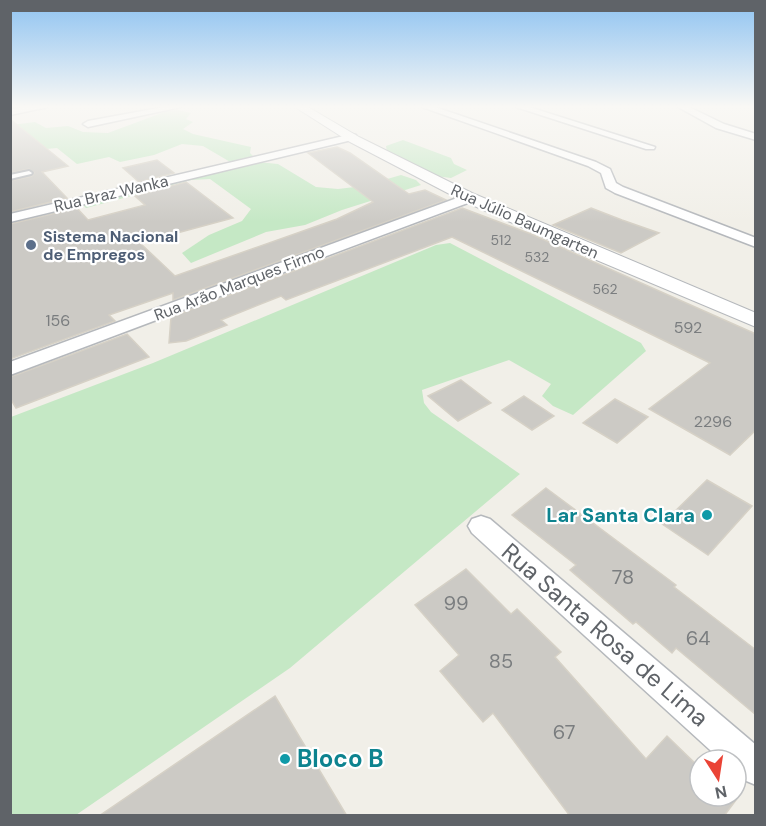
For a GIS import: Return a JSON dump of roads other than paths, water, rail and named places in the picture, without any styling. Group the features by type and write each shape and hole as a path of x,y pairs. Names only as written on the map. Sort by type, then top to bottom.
{"street":[{"name":"Rua Braz Wanka","path":"10,218 316,146"},
{"name":"Rua Júlio Baumgarten","path":"366,146 468,198 756,321"},
{"path":"537,146 606,171 610,185 619,190 756,243"},
{"path":"645,146 650,147"},
{"name":"Rua Arão Marques Firmo","path":"10,369 468,198"},
{"name":"Rua Santa Rosa de Lima","path":"481,525 756,768"}],"lane":[{"path":"10,177 29,173"}],"place":[{"name":"Sistema Nacional de Empregos","path":"31,245"},
{"name":"Lar Santa Clara","path":"707,515"},
{"name":"Bloco B","path":"285,759"}]}
